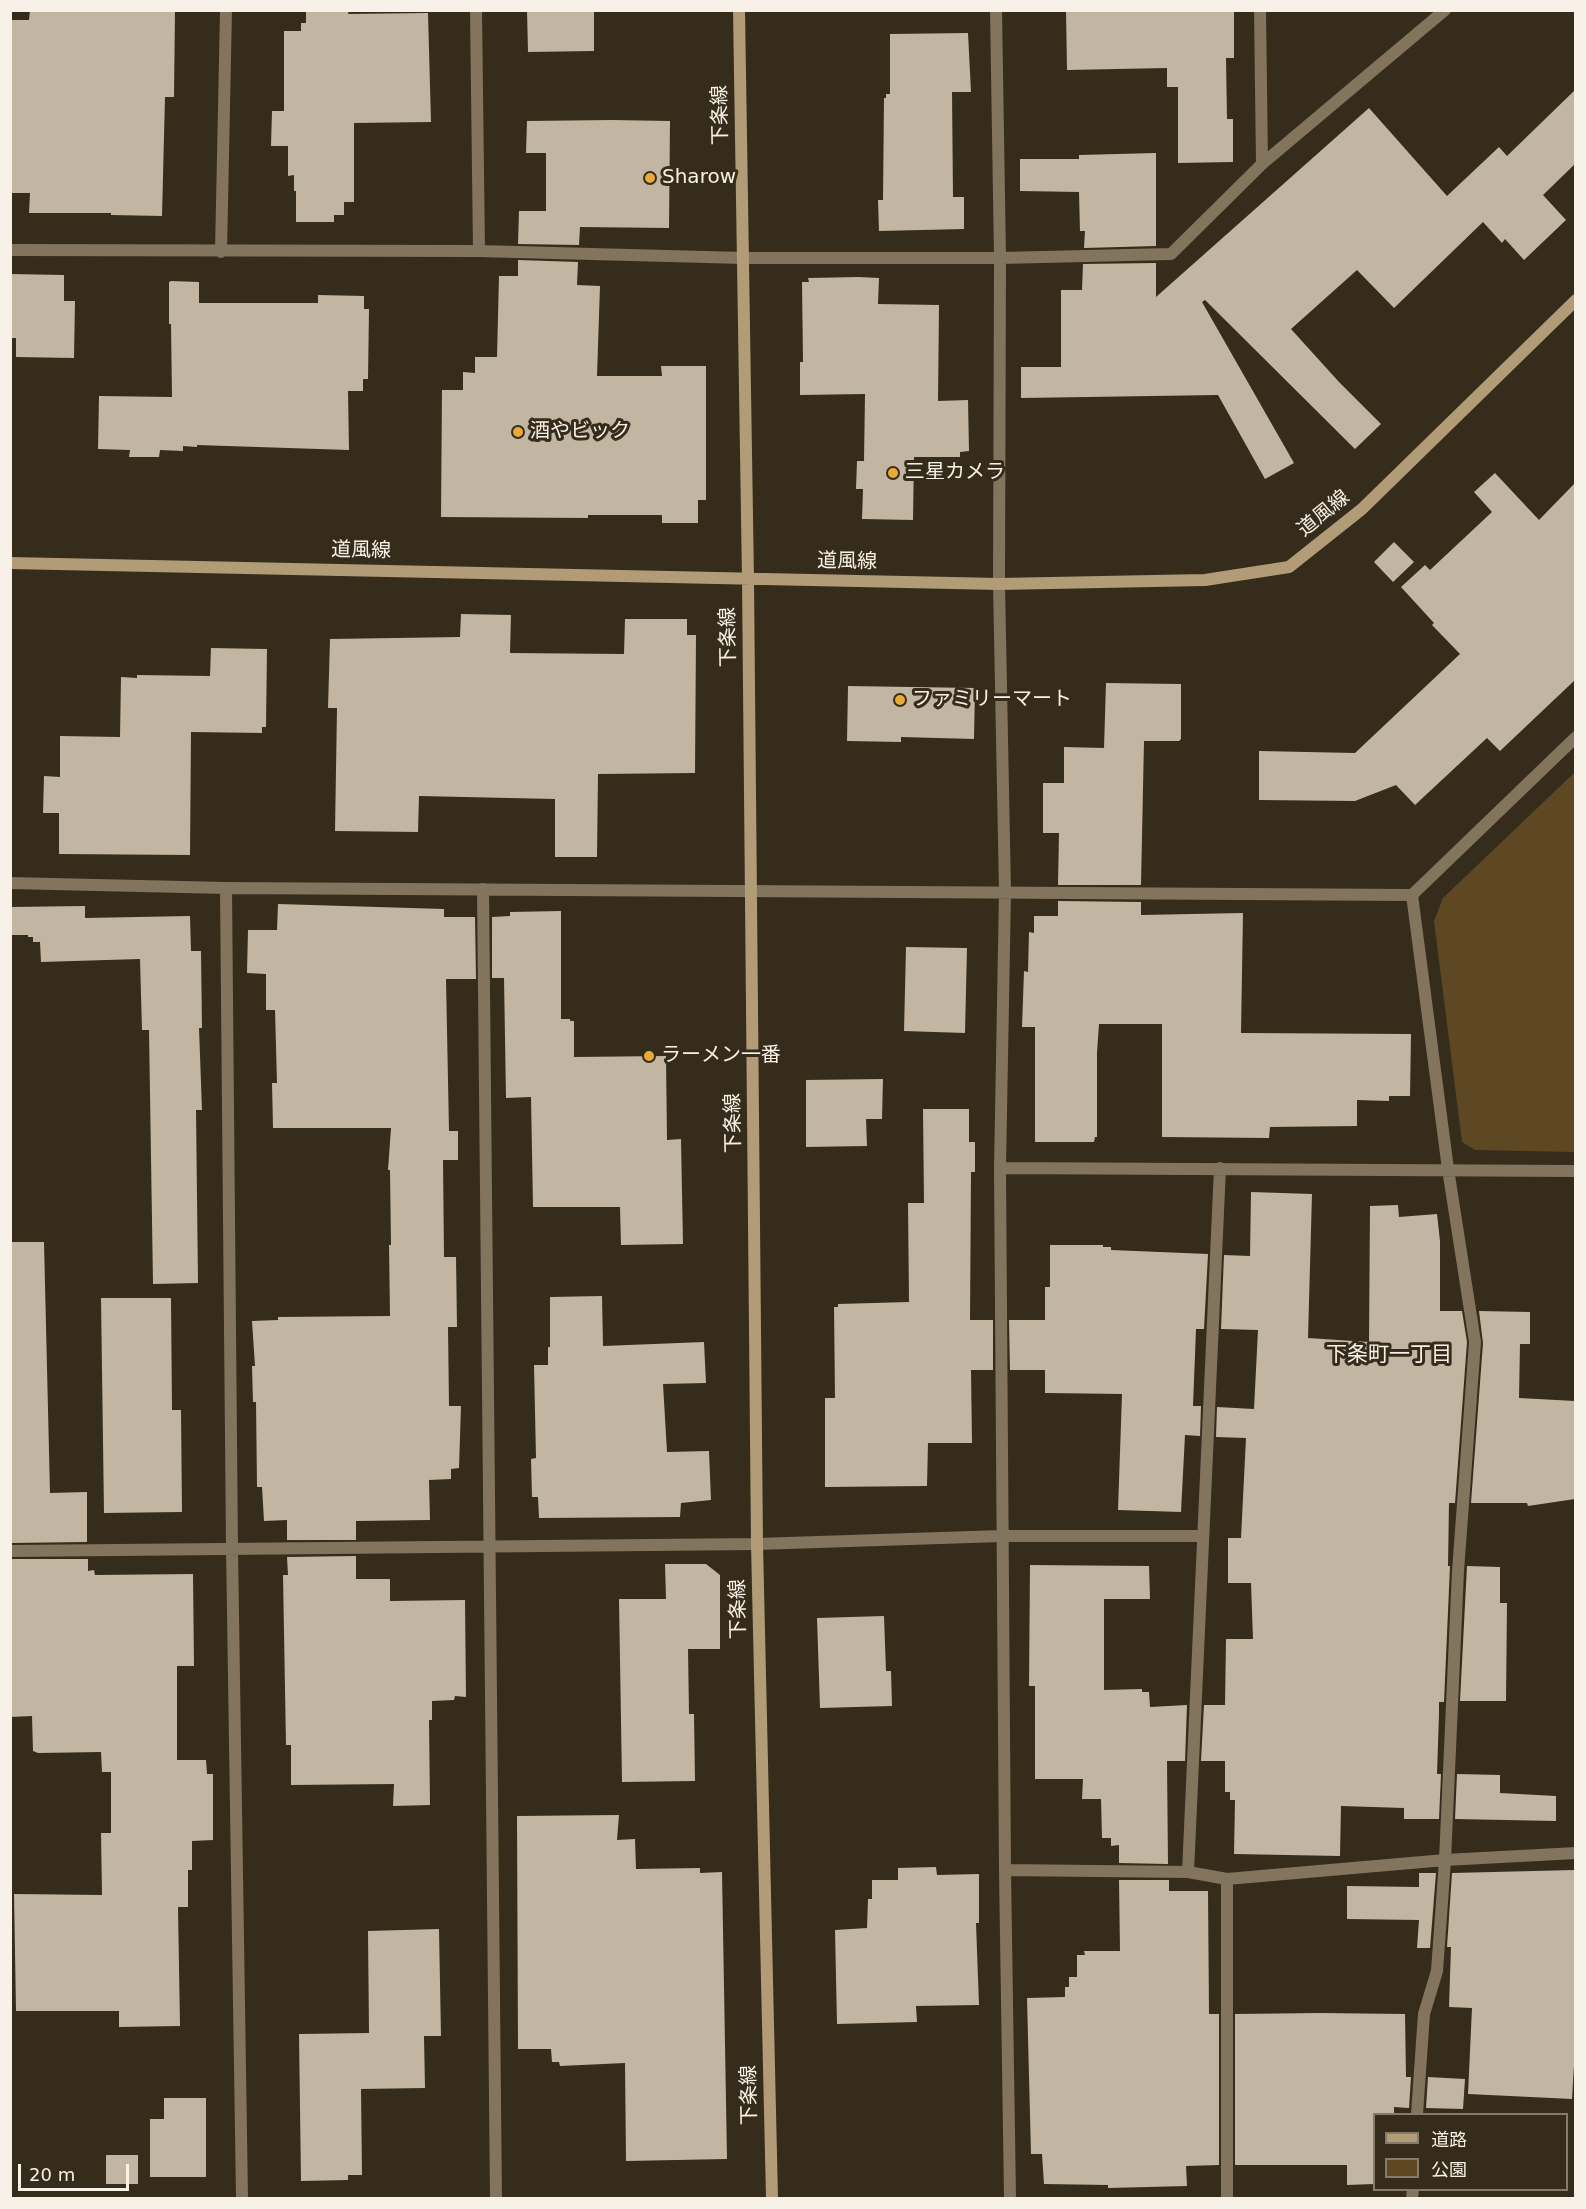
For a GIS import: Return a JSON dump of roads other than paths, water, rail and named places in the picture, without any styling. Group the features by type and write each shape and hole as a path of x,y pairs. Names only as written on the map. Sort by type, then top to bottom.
{"street":[{"path":"221,252 226,10"},
{"path":"476,10 479,251"},
{"name":"下条線","path":"739,10 748,579 757,1544 772,2199"},
{"path":"996,10 1000,258 999,584 1005,892 1000,1168 1002,1536 1010,2199"},
{"path":"1260,10 1262,164"},
{"path":"10,250 479,251 743,258 1000,258 1172,254 1262,164 1444,10"},
{"name":"道風線","path":"10,563 999,584 1205,580 1289,567 1362,509 1575,300"},
{"path":"10,883 226,888 1412,895 1575,737"},
{"path":"226,888 232,1548 242,2199"},
{"path":"483,889 496,2199"},
{"path":"1412,895 1448,1169 1474,1342 1458,1571 1445,1860 1437,1971 1424,2014 1418,2113"},
{"path":"1000,1168 1575,1171"},
{"path":"1188,1872 1220,1168"},
{"path":"10,1551 757,1544 1002,1536 1202,1536"},
{"path":"1005,1870 1188,1872 1227,1879 1445,1860 1575,1853"},
{"path":"1227,1879 1227,2199"}],"place":[{"name":"Sharow","path":"650,178"},
{"name":"酒やビック","path":"518,432"},
{"name":"三星カメラ","path":"893,473"},
{"name":"ファミリーマート","path":"900,700"},
{"name":"ラーメン一番","path":"649,1056"}],"district":[{"name":"下条町一丁目","path":"1389,1356"}]}
